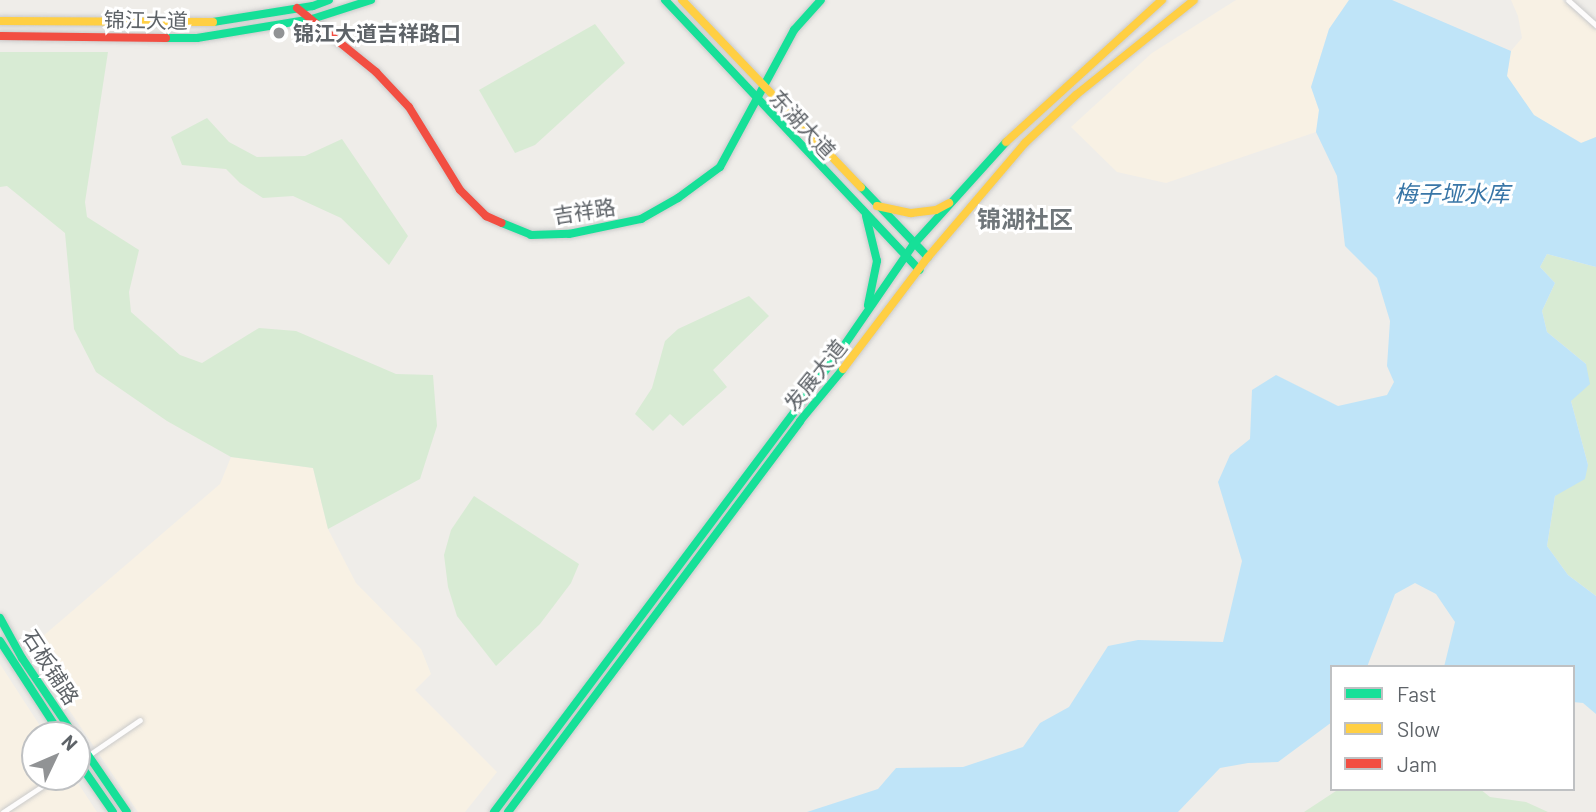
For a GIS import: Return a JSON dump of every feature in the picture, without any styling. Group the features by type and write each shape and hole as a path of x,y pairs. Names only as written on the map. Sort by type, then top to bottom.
{"main road":[{"name":"锦江大道","path":"0,21 202,24 298,8 329,0"},
{"name":"锦江大道","path":"0,36 197,38 312,19 371,0"},
{"name":"东湖大道","path":"665,0 755,99 919,270"},
{"name":"东湖大道","path":"682,0 913,245 928,257"},
{"name":"吉祥路","path":"298,8 376,72 409,107 460,190 486,216 531,235 569,234 641,219 678,198 720,167 794,30 821,0"},
{"name":"发展大道","path":"494,812 865,315 913,245 1015,131 1162,0"},
{"name":"发展大道","path":"508,812 800,421 928,257 1025,143 1076,95 1194,0"},
{"path":"877,206 911,213 936,209 950,202"},
{"path":"865,315 875,286 877,261 866,216"},
{"name":"石板铺路","path":"0,618 22,658 65,721"},
{"name":"石板铺路","path":"0,641 52,721"},
{"path":"91,759 127,812"},
{"path":"91,780 113,812"}],"street":[{"path":"1568,0 1596,25"},
{"path":"91,753 140,720"},
{"path":"3,812 35,791"}],"shaded area":[{"path":"1236,0 1349,0 1329,29 1311,87 1319,110 1316,132 1166,183 1117,172 1071,127 1152,53"},
{"path":"1511,0 1562,0 1596,30 1596,137 1582,143 1533,115 1507,76 1511,51 1522,38 1518,16"},
{"path":"231,457 313,468 328,529 356,583 421,649 431,674 415,690 497,772 465,812 138,812 91,742 91,721 77,721 28,649 220,484"},
{"path":"0,664 37,721 21,721 21,791 83,791 97,812 0,812"}],"green space":[{"path":"595,24 625,63 535,145 515,153 479,90"},
{"path":"0,52 108,52 85,202 87,217 139,250 129,292 131,312 180,355 202,363 259,328 296,331 396,374 433,375 437,426 420,479 328,529 313,468 231,457 167,421 96,372 74,329 65,233 7,186 0,187"},
{"path":"207,118 229,142 257,157 305,156 342,139 408,236 389,265 341,218 293,196 263,198 240,183 226,169 182,165 171,137"},
{"path":"1547,254 1596,267 1596,596 1568,575 1547,546 1555,496 1588,465 1571,401 1586,364 1547,332 1542,311 1555,283 1540,267"},
{"path":"749,296 769,316 713,370 727,387 683,426 670,414 653,431 635,414 652,388 665,341 678,329"},
{"path":"474,496 579,564 571,583 540,624 496,666 457,616 448,587 444,555 451,530"},
{"path":"1336,791 1482,791 1490,797 1526,802 1548,812 1304,812"}],"water":[{"name":"梅子垭水库","path":"1349,0 1392,0 1511,51 1507,76 1534,115 1581,143 1596,137 1596,267 1547,254 1540,267 1555,283 1542,311 1547,332 1586,364 1590,384 1571,401 1588,465 1585,479 1555,496 1547,546 1568,575 1596,596 1596,714 1583,703 1575,702 1575,665 1444,665 1455,622 1436,594 1415,583 1395,594 1368,665 1330,665 1330,723 1278,762 1220,768 1178,812 807,812 878,789 896,768 963,767 1023,747 1040,723 1069,707 1108,646 1138,640 1223,642 1242,561 1218,482 1230,455 1250,439 1252,390 1276,375 1338,406 1387,395 1394,382 1387,366 1390,321 1377,278 1345,246 1337,176 1316,132 1319,110 1311,87 1329,29"}],"traffic: fast":[{"path":"213,22 313,6 329,0"},
{"path":"166,38 197,38 312,19 371,0"},
{"path":"665,0 919,270"},
{"path":"502,223 531,235 569,234 641,219 678,198 720,167 794,30 821,0"},
{"path":"494,812 843,347 913,245 1006,142"},
{"path":"861,187 928,257"},
{"path":"866,216 877,261 868,305"},
{"path":"508,812 800,421 843,369"},
{"path":"0,618 22,658 65,721"},
{"path":"0,641 52,721"},
{"path":"91,759 127,812"},
{"path":"91,780 113,812"}],"traffic: slow":[{"path":"682,0 861,187"},
{"path":"1006,142 1162,0"},
{"path":"843,369 928,257 1025,143 1076,95 1194,0"},
{"path":"0,21 213,22"},
{"path":"877,206 911,213 936,210 949,203"}],"traffic: jam":[{"path":"297,8 376,72 409,107 460,190 486,216 502,223"},
{"path":"0,36 166,38"}],"place":[{"name":"锦江大道吉祥路口","path":"279,33"}],"district":[{"name":"锦湖社区","path":"1025,219"}]}
